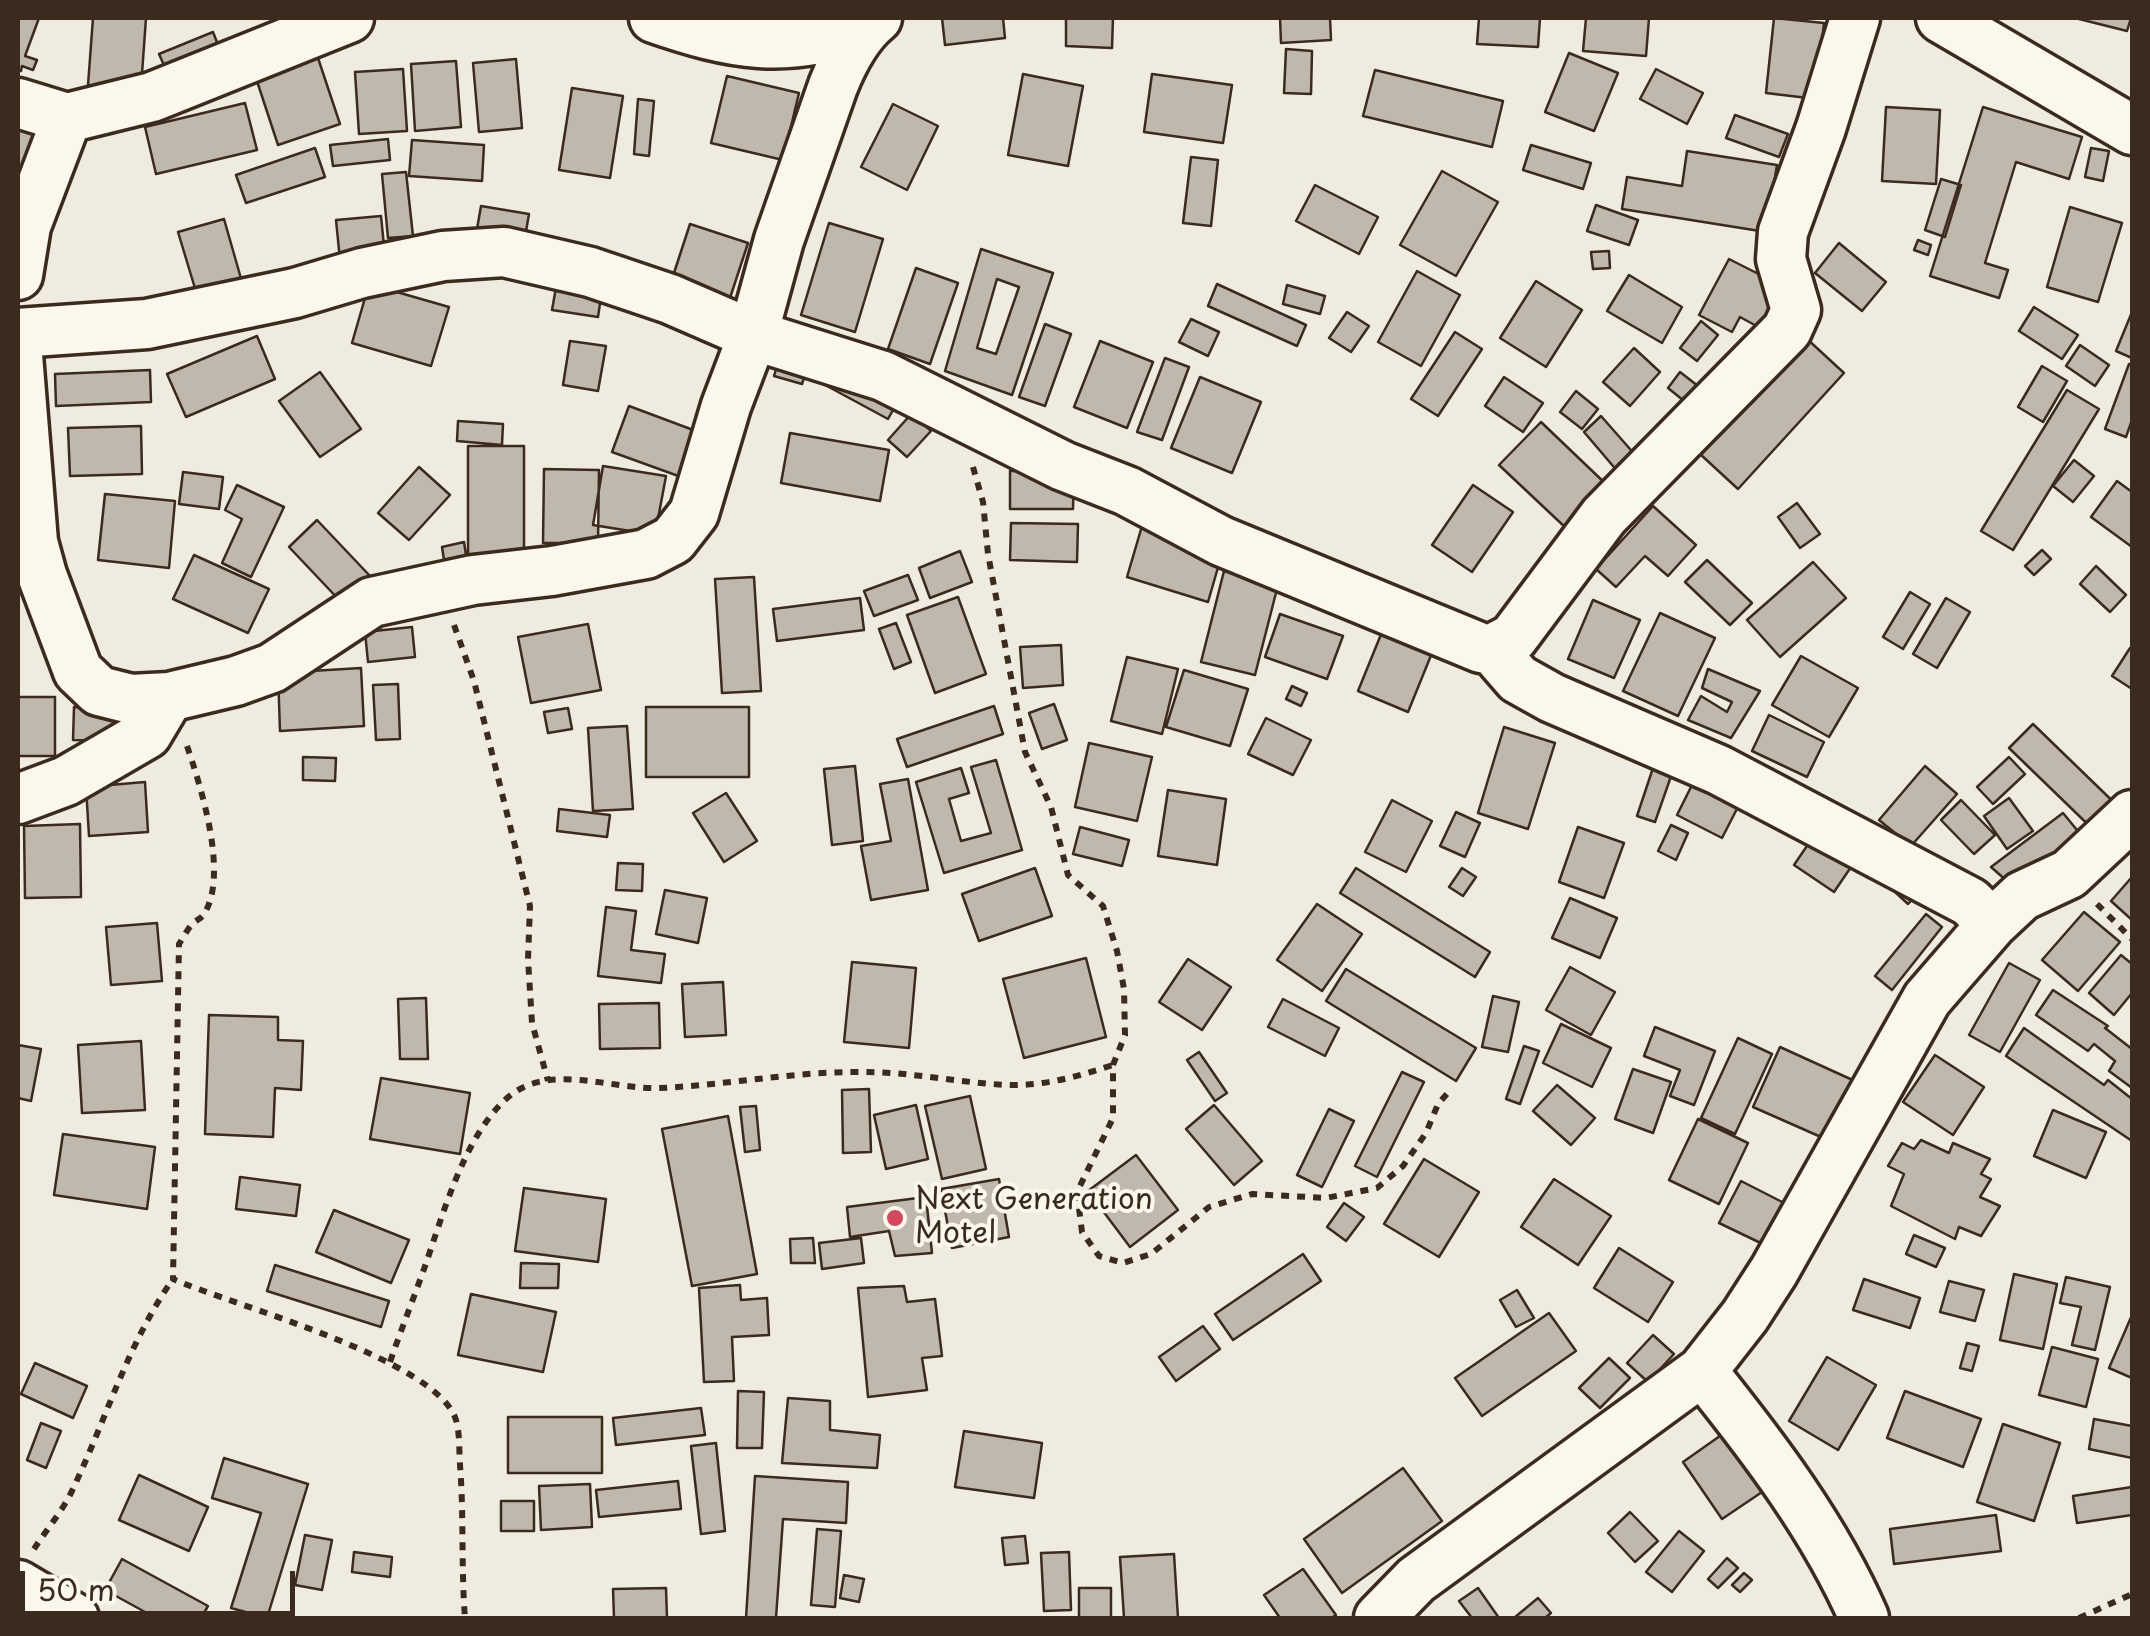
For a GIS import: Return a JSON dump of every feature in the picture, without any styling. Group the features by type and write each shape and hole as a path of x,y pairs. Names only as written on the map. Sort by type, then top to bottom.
{"street":[{"path":"18,103 68,118 152,97 349,18"},
{"path":"654,18 748,44 799,43 872,22"},
{"path":"18,333 147,324 295,293 362,272 443,256 504,252 590,272 753,335 884,376 1062,466 1126,491 1221,541 1481,648 1492,649 1514,638 1604,516 1787,330 1796,310 1781,259 1783,232 1855,18"},
{"path":"1941,18 2132,130"},
{"path":"18,355 33,542 78,671 99,692 131,700 168,697 258,674 372,602 443,586 646,554 685,529 694,513 726,406 753,335 778,240 842,64 872,22"},
{"path":"18,276 26,226 68,118"},
{"path":"1492,649 1518,679 1552,698 1720,770 1970,902 1992,924"},
{"path":"18,799 66,781 147,734 168,697"},
{"path":"1380,1618 1416,1580 1702,1371 1774,1271 1926,1000 1992,924 2022,896 2069,874 2132,815"},
{"path":"1702,1371 1766,1450 1812,1522 1864,1618"},
{"path":"23,1571 74,1618"}],"path":[{"path":"972,462 983,502 988,554 1025,752 1051,807 1068,875 1103,906 1118,951 1125,1036 1113,1065 1112,1118 1076,1192 1082,1232 1099,1256 1123,1264 1151,1254 1209,1207 1252,1194 1326,1198 1377,1188 1403,1166 1426,1133 1438,1104 1452,1088"},
{"path":"443,586 474,680 530,906 532,1023 548,1081"},
{"path":"23,1571 68,1500 126,1360 155,1305 174,1279 179,944 191,925 203,916 212,890 212,859 201,786 168,697"},
{"path":"390,1362 441,1217 483,1124 508,1096 536,1081 655,1088 787,1074 862,1071 1010,1085 1068,1079 1113,1065"},
{"path":"174,1279 390,1362 440,1395 451,1407 457,1423 466,1618"},
{"path":"2079,1618 2132,1594"}],"building":[{"path":"18,18 39,18 25,56 37,60 33,70 22,66 18,70"},
{"path":"93,18 146,18 141,88 88,85"},
{"path":"942,18 1003,18 1005,38 945,45"},
{"path":"1066,18 1113,18 1112,48 1066,46"},
{"path":"1280,18 1330,18 1331,40 1281,43"},
{"path":"1479,18 1540,18 1538,47 1477,44"},
{"path":"1586,18 1649,18 1646,56 1583,51"},
{"path":"1774,18 1824,23 1816,99 1766,93"},
{"path":"2075,18 2131,18 2127,31"},
{"path":"213,32 224,60 171,81 159,54"},
{"path":"315,49 340,124 278,145 253,69"},
{"path":"1286,49 1312,51 1311,94 1284,93"},
{"path":"1569,53 1618,73 1594,131 1545,112"},
{"path":"516,59 522,128 479,132 473,63"},
{"path":"456,61 461,127 415,131 411,64"},
{"path":"403,69 407,131 359,134 355,72"},
{"path":"1656,69 1703,93 1687,124 1640,99"},
{"path":"1375,70 1503,101 1492,147 1363,116"},
{"path":"1023,74 1083,86 1068,166 1008,155"},
{"path":"1152,74 1232,85 1223,143 1144,132"},
{"path":"727,76 799,93 783,160 711,143"},
{"path":"572,88 623,96 610,178 559,170"},
{"path":"638,99 654,101 649,156 634,154"},
{"path":"245,103 257,150 156,174 145,127"},
{"path":"893,104 938,126 907,190 861,167"},
{"path":"1886,107 1940,110 1936,184 1882,181"},
{"path":"1983,107 2082,137 2069,179 2016,162 1985,263 2008,270 1999,298 1930,276"},
{"path":"1735,115 1788,134 1779,157 1726,138"},
{"path":"18,125 38,132 18,192"},
{"path":"388,139 390,160 333,166 330,145"},
{"path":"412,140 484,145 482,181 409,176"},
{"path":"1531,145 1591,163 1583,189 1523,170"},
{"path":"315,148 325,177 246,203 236,175"},
{"path":"2091,148 2109,151 2103,181 2085,177"},
{"path":"1687,151 1777,165 1766,232 1622,209 1627,177 1682,186"},
{"path":"1191,157 1218,160 1211,226 1183,223"},
{"path":"1442,171 1498,202 1456,276 1400,245"},
{"path":"406,172 413,236 388,238 382,174"},
{"path":"1941,179 1961,185 1945,237 1925,230"},
{"path":"1315,185 1378,217 1359,254 1296,221"},
{"path":"1596,205 1638,220 1629,245 1587,231"},
{"path":"481,206 529,214 524,243 476,235"},
{"path":"2070,207 2122,223 2098,302 2047,287"},
{"path":"381,216 385,256 340,260 336,220"},
{"path":"224,219 242,282 197,295 178,232"},
{"path":"829,223 883,239 855,332 801,315"},
{"path":"690,224 748,243 730,298 672,279"},
{"path":"1918,240 1931,245 1928,255 1914,250"},
{"path":"1839,243 1886,282 1862,311 1815,273"},
{"path":"981,249 1053,273 1012,395 945,371","holes":["997,279 1019,287 996,354 977,348"]},
{"path":"1609,251 1610,268 1593,269 1591,252"},
{"path":"1729,259 1796,293 1773,335 1740,317 1732,332 1699,315"},
{"path":"916,268 958,283 930,364 888,349"},
{"path":"1417,271 1460,295 1421,366 1378,342"},
{"path":"1629,275 1682,307 1662,343 1607,311"},
{"path":"1536,281 1582,310 1546,367 1500,338"},
{"path":"557,282 602,290 598,317 552,310"},
{"path":"369,284 449,307 431,366 352,343"},
{"path":"1217,284 1306,325 1297,346 1208,306"},
{"path":"1287,285 1325,296 1320,314 1283,304"},
{"path":"2034,307 2078,335 2062,359 2019,331"},
{"path":"1347,312 1369,326 1351,352 1329,338"},
{"path":"2132,312 2132,358 2116,351"},
{"path":"1191,319 1219,332 1208,356 1179,342"},
{"path":"1701,321 1718,335 1697,361 1680,348"},
{"path":"1045,324 1071,334 1045,406 1019,397"},
{"path":"1455,332 1482,349 1438,416 1411,399"},
{"path":"257,336 275,379 186,417 167,374"},
{"path":"1806,338 1844,373 1738,489 1700,454"},
{"path":"570,341 606,346 598,391 563,385"},
{"path":"1100,341 1153,362 1127,428 1074,407"},
{"path":"2080,345 2109,365 2095,386 2066,366"},
{"path":"783,347 811,356 802,384 774,376"},
{"path":"1634,348 1660,372 1630,406 1603,382"},
{"path":"1165,358 1189,367 1162,440 1137,432"},
{"path":"2129,364 2132,420 2126,437 2105,429"},
{"path":"838,366 899,399 888,419 827,386"},
{"path":"2042,366 2067,381 2043,422 2018,407"},
{"path":"150,370 151,402 56,406 55,374"},
{"path":"320,372 361,429 320,457 279,401"},
{"path":"1680,372 1707,393 1694,409 1668,388"},
{"path":"1200,377 1261,402 1232,473 1171,448"},
{"path":"1504,377 1543,403 1523,432 1485,406"},
{"path":"2067,390 2099,409 2013,550 1981,531"},
{"path":"1576,391 1598,409 1582,429 1560,412"},
{"path":"629,406 712,437 695,482 612,452"},
{"path":"912,413 931,431 907,457 888,440"},
{"path":"1601,416 1637,457 1619,473 1584,432"},
{"path":"458,421 503,424 502,445 457,441"},
{"path":"1541,422 1609,487 1567,529 1499,465"},
{"path":"141,426 142,474 70,476 68,428"},
{"path":"790,433 889,450 880,501 781,483"},
{"path":"468,446 524,446 524,555 468,555"},
{"path":"2074,460 2094,476 2073,502 2053,486"},
{"path":"603,466 666,476 655,535 593,525"},
{"path":"419,467 450,495 409,540 378,513"},
{"path":"544,469 599,470 598,543 543,543"},
{"path":"1010,471 1074,471 1073,509 1010,509"},
{"path":"183,472 223,477 219,509 179,504"},
{"path":"2117,481 2132,492 2132,547 2091,517"},
{"path":"237,485 284,507 251,577 222,563 242,519 225,510"},
{"path":"1473,485 1513,512 1472,572 1432,545"},
{"path":"105,494 175,501 169,568 98,560"},
{"path":"1797,503 1820,534 1800,548 1778,517"},
{"path":"1653,506 1696,545 1668,576 1645,556 1616,587 1596,569"},
{"path":"317,520 370,576 342,603 289,547"},
{"path":"1011,523 1078,524 1077,562 1010,560"},
{"path":"1142,526 1223,550 1208,602 1127,577"},
{"path":"464,542 466,555 444,560 442,547"},
{"path":"2042,550 2051,559 2034,575 2025,566"},
{"path":"960,551 972,582 930,598 919,568"},
{"path":"194,555 269,589 248,633 173,599"},
{"path":"1707,560 1752,603 1730,625 1685,582"},
{"path":"1813,562 1846,598 1780,657 1747,620"},
{"path":"2096,566 2126,595 2110,612 2080,584"},
{"path":"1224,571 1278,585 1255,675 1201,662"},
{"path":"908,575 918,600 874,616 864,591"},
{"path":"754,577 761,691 722,693 715,579"},
{"path":"1910,592 1930,604 1903,649 1883,637"},
{"path":"958,597 986,674 935,693 907,615"},
{"path":"860,598 864,630 777,641 773,609"},
{"path":"1946,598 1970,612 1937,668 1913,654"},
{"path":"1593,600 1640,620 1614,678 1568,659"},
{"path":"1660,613 1715,638 1678,716 1623,691"},
{"path":"1280,614 1343,636 1327,679 1265,657"},
{"path":"896,623 911,662 894,669 879,629"},
{"path":"588,624 601,690 531,703 518,637"},
{"path":"412,627 415,657 368,662 365,632"},
{"path":"1384,627 1434,648 1408,712 1358,691"},
{"path":"1061,645 1063,685 1023,688 1020,647"},
{"path":"2132,650 2132,689 2112,676"},
{"path":"1801,656 1858,688 1829,737 1772,705"},
{"path":"1127,657 1178,669 1162,734 1111,721"},
{"path":"361,668 364,726 280,731 278,673"},
{"path":"1708,669 1760,691 1731,738 1688,720 1701,696 1727,712 1732,702 1702,688"},
{"path":"1184,670 1248,689 1230,746 1166,727"},
{"path":"398,684 400,739 376,740 373,685"},
{"path":"1292,686 1307,693 1301,706 1286,699"},
{"path":"18,697 55,697 55,756 18,756"},
{"path":"1054,704 1067,740 1042,749 1029,713"},
{"path":"994,706 1003,734 907,767 897,739"},
{"path":"74,707 116,709 114,741 73,740"},
{"path":"646,707 749,707 749,777 646,777"},
{"path":"568,708 572,729 548,733 544,712"},
{"path":"1769,715 1824,742 1807,777 1752,751"},
{"path":"1266,718 1311,740 1293,775 1248,754"},
{"path":"2033,724 2128,816 2104,840 2009,748"},
{"path":"627,726 633,809 593,811 588,728"},
{"path":"1504,727 1555,743 1528,829 1478,813"},
{"path":"1089,743 1152,757 1137,821 1075,807"},
{"path":"1657,756 1676,762 1655,822 1637,816"},
{"path":"303,757 336,758 335,781 303,780"},
{"path":"2009,757 2025,774 1993,804 1977,787"},
{"path":"996,760 1022,850 944,873 916,782 961,768 969,793 949,799 961,841 991,833 971,767"},
{"path":"855,766 863,841 832,845 824,769"},
{"path":"1925,766 1957,794 1911,846 1879,820"},
{"path":"1696,777 1741,801 1722,838 1677,815"},
{"path":"908,779 928,890 871,900 861,846 891,841 880,784"},
{"path":"145,782 148,832 89,836 86,787"},
{"path":"1168,790 1226,799 1217,865 1158,856"},
{"path":"726,793 757,841 724,862 693,813"},
{"path":"2009,798 2033,831 2007,849 1984,816"},
{"path":"1392,800 1432,821 1406,872 1365,852"},
{"path":"1961,800 1995,835 1974,854 1941,820"},
{"path":"559,809 610,815 607,837 557,831"},
{"path":"1456,812 1480,823 1465,857 1440,846"},
{"path":"2063,813 2091,847 2033,882 2022,868 2008,882 1991,867"},
{"path":"80,824 81,897 25,898 24,826"},
{"path":"1671,825 1688,833 1676,860 1658,851"},
{"path":"1080,827 1129,840 1122,866 1073,854"},
{"path":"1578,827 1624,843 1604,898 1559,882"},
{"path":"1811,840 1851,867 1834,892 1794,865"},
{"path":"618,863 643,864 642,891 616,890"},
{"path":"1035,868 1052,916 979,941 962,894"},
{"path":"1356,868 1490,952 1475,977 1340,893"},
{"path":"1462,868 1476,877 1463,896 1449,887"},
{"path":"1911,873 1925,886 1908,904 1894,891"},
{"path":"2132,877 2132,920 2111,901"},
{"path":"665,890 707,898 698,943 656,934"},
{"path":"1570,898 1617,918 1600,958 1552,938"},
{"path":"1317,904 1362,934 1322,991 1277,960"},
{"path":"606,907 636,911 631,950 665,954 661,983 598,976"},
{"path":"2084,912 2120,942 2078,991 2042,960"},
{"path":"1926,914 1942,927 1892,990 1875,976"},
{"path":"157,923 162,981 111,985 106,927"},
{"path":"2121,955 2132,964 2132,993 2114,1015 2089,993"},
{"path":"1086,958 1106,1037 1024,1058 1003,979"},
{"path":"1188,959 1231,987 1202,1030 1159,1002"},
{"path":"852,962 916,968 909,1048 844,1042"},
{"path":"2009,963 2040,980 2000,1052 1969,1035"},
{"path":"1570,967 1615,992 1591,1035 1546,1010"},
{"path":"1346,969 1476,1048 1456,1081 1326,1001"},
{"path":"723,982 726,1035 685,1037 682,984"},
{"path":"2053,990 2108,1026 2105,1028 2132,1049 2132,1088 2109,1071 2115,1061 2094,1044 2088,1051 2036,1015"},
{"path":"1493,996 1519,1002 1508,1052 1482,1047"},
{"path":"426,998 428,1059 400,1059 398,999"},
{"path":"1283,999 1339,1028 1325,1056 1268,1027"},
{"path":"659,1003 660,1048 600,1049 599,1004"},
{"path":"209,1015 278,1017 278,1040 303,1041 301,1090 275,1088 273,1137 205,1134"},
{"path":"1561,1024 1611,1048 1592,1087 1543,1063"},
{"path":"1655,1027 1715,1051 1694,1105 1670,1096 1680,1070 1644,1056"},
{"path":"2024,1028 2104,1085 2108,1080 2132,1099 2132,1141 2006,1056"},
{"path":"1738,1038 1772,1054 1735,1134 1701,1118"},
{"path":"141,1041 145,1110 82,1113 78,1045"},
{"path":"18,1045 41,1049 31,1101 18,1098"},
{"path":"1524,1046 1539,1051 1520,1104 1506,1099"},
{"path":"1780,1047 1857,1082 1830,1141 1753,1107"},
{"path":"1199,1052 1227,1093 1215,1101 1187,1060"},
{"path":"1935,1055 1984,1087 1953,1135 1903,1102"},
{"path":"1633,1069 1671,1082 1653,1133 1615,1119"},
{"path":"1402,1072 1424,1082 1377,1177 1355,1166"},
{"path":"381,1078 470,1093 460,1154 370,1139"},
{"path":"1557,1085 1595,1118 1571,1145 1533,1111"},
{"path":"869,1089 871,1152 843,1153 842,1090"},
{"path":"970,1096 986,1169 942,1179 925,1106"},
{"path":"916,1105 928,1159 886,1169 874,1115"},
{"path":"1214,1105 1262,1161 1234,1185 1186,1129"},
{"path":"756,1106 760,1150 745,1152 740,1107"},
{"path":"1329,1109 1354,1121 1322,1187 1297,1175"},
{"path":"2053,1110 2106,1132 2086,1178 2034,1156"},
{"path":"728,1116 757,1274 692,1286 662,1129"},
{"path":"1698,1119 1748,1143 1719,1204 1669,1180"},
{"path":"63,1134 155,1147 147,1209 54,1195"},
{"path":"1921,1140 1949,1153 1953,1143 1990,1159 1981,1174 1991,1179 1980,1197 2000,1206 1981,1236 1959,1227 1955,1239 1891,1206 1904,1174 1888,1166 1902,1143 1914,1149"},
{"path":"1136,1155 1178,1210 1130,1247 1088,1191"},
{"path":"1424,1159 1479,1192 1439,1257 1384,1224"},
{"path":"240,1177 300,1185 296,1216 236,1209"},
{"path":"999,1179 1009,1237 952,1248 941,1189"},
{"path":"1554,1179 1611,1216 1578,1265 1521,1227"},
{"path":"1741,1181 1790,1206 1769,1247 1719,1223"},
{"path":"524,1188 606,1199 598,1262 515,1251"},
{"path":"926,1197 932,1253 895,1256 889,1231 850,1237 847,1207"},
{"path":"1344,1203 1364,1217 1346,1241 1327,1227"},
{"path":"334,1210 409,1240 391,1283 316,1252"},
{"path":"1914,1235 1945,1248 1936,1267 1906,1254"},
{"path":"813,1238 815,1263 791,1263 790,1239"},
{"path":"861,1238 864,1263 822,1269 819,1243"},
{"path":"1619,1248 1673,1282 1648,1322 1594,1288"},
{"path":"1303,1254 1321,1281 1233,1340 1215,1314"},
{"path":"521,1263 559,1264 558,1288 520,1288"},
{"path":"275,1265 389,1301 381,1327 267,1291"},
{"path":"2014,1274 2057,1284 2043,1349 2000,1340"},
{"path":"2066,1277 2110,1287 2095,1350 2072,1345 2081,1307 2060,1303"},
{"path":"1864,1279 1920,1298 1910,1328 1853,1310"},
{"path":"1949,1281 1984,1290 1975,1321 1940,1312"},
{"path":"740,1285 741,1300 767,1298 769,1335 732,1337 734,1381 704,1382 699,1288"},
{"path":"904,1286 907,1302 935,1299 942,1356 922,1358 927,1390 868,1397 858,1288"},
{"path":"1517,1290 1534,1318 1516,1327 1500,1300"},
{"path":"471,1294 556,1312 543,1372 458,1355"},
{"path":"1549,1313 1576,1351 1482,1416 1455,1378"},
{"path":"2132,1315 2132,1378 2109,1368"},
{"path":"1203,1326 1220,1349 1176,1381 1159,1357"},
{"path":"1653,1335 1674,1354 1648,1382 1627,1363"},
{"path":"1967,1343 1979,1346 1972,1371 1960,1368"},
{"path":"2052,1347 2098,1359 2086,1407 2039,1395"},
{"path":"1827,1357 1876,1385 1838,1450 1789,1421"},
{"path":"1609,1358 1630,1378 1600,1408 1579,1388"},
{"path":"35,1363 87,1386 73,1418 21,1394"},
{"path":"738,1391 764,1392 762,1448 737,1448"},
{"path":"1905,1391 1981,1419 1963,1467 1887,1438"},
{"path":"788,1398 830,1401 830,1430 880,1435 877,1468 782,1463"},
{"path":"701,1408 705,1435 616,1445 613,1418"},
{"path":"508,1417 602,1417 602,1473 508,1473"},
{"path":"2094,1419 2132,1426 2132,1458 2089,1449"},
{"path":"41,1423 61,1431 46,1468 27,1460"},
{"path":"2003,1424 2060,1443 2034,1521 1977,1502"},
{"path":"964,1431 1042,1443 1034,1498 955,1487"},
{"path":"1727,1431 1768,1488 1722,1519 1683,1462"},
{"path":"716,1443 725,1531 701,1534 691,1446"},
{"path":"224,1458 308,1484 267,1618 231,1608 261,1513 212,1498"},
{"path":"1403,1468 1442,1521 1342,1593 1304,1539"},
{"path":"139,1475 208,1507 189,1551 119,1520"},
{"path":"755,1476 848,1482 846,1523 783,1519 776,1618 746,1618"},
{"path":"678,1481 681,1509 599,1517 596,1490"},
{"path":"590,1484 592,1527 541,1530 539,1486"},
{"path":"2132,1487 2132,1515 2077,1523 2073,1496"},
{"path":"501,1501 534,1501 534,1531 501,1531"},
{"path":"1630,1512 1658,1541 1635,1562 1608,1533"},
{"path":"1996,1515 2001,1551 1894,1564 1890,1529"},
{"path":"817,1529 841,1531 835,1607 811,1605"},
{"path":"1679,1531 1704,1551 1672,1592 1646,1572"},
{"path":"305,1535 332,1540 322,1590 295,1585"},
{"path":"1025,1536 1028,1563 1005,1565 1002,1538"},
{"path":"354,1552 392,1557 390,1577 352,1572"},
{"path":"1069,1552 1071,1610 1044,1611 1041,1553"},
{"path":"1174,1554 1178,1618 1124,1618 1120,1557"},
{"path":"1727,1558 1738,1568 1718,1588 1708,1579"},
{"path":"122,1559 208,1606 201,1618 156,1618 105,1590"},
{"path":"1303,1569 1336,1615 1280,1618 1264,1595"},
{"path":"1744,1573 1752,1580 1740,1592 1732,1585"},
{"path":"844,1575 864,1579 859,1602 840,1598"},
{"path":"666,1588 667,1618 614,1618 613,1589"},
{"path":"1079,1588 1111,1588 1111,1618 1079,1618"},
{"path":"1478,1588 1499,1618 1472,1618 1459,1601"},
{"path":"1538,1598 1551,1613 1545,1618 1514,1618"}],"place":[{"name":"Next Generation Motel","path":"895,1218"}]}
